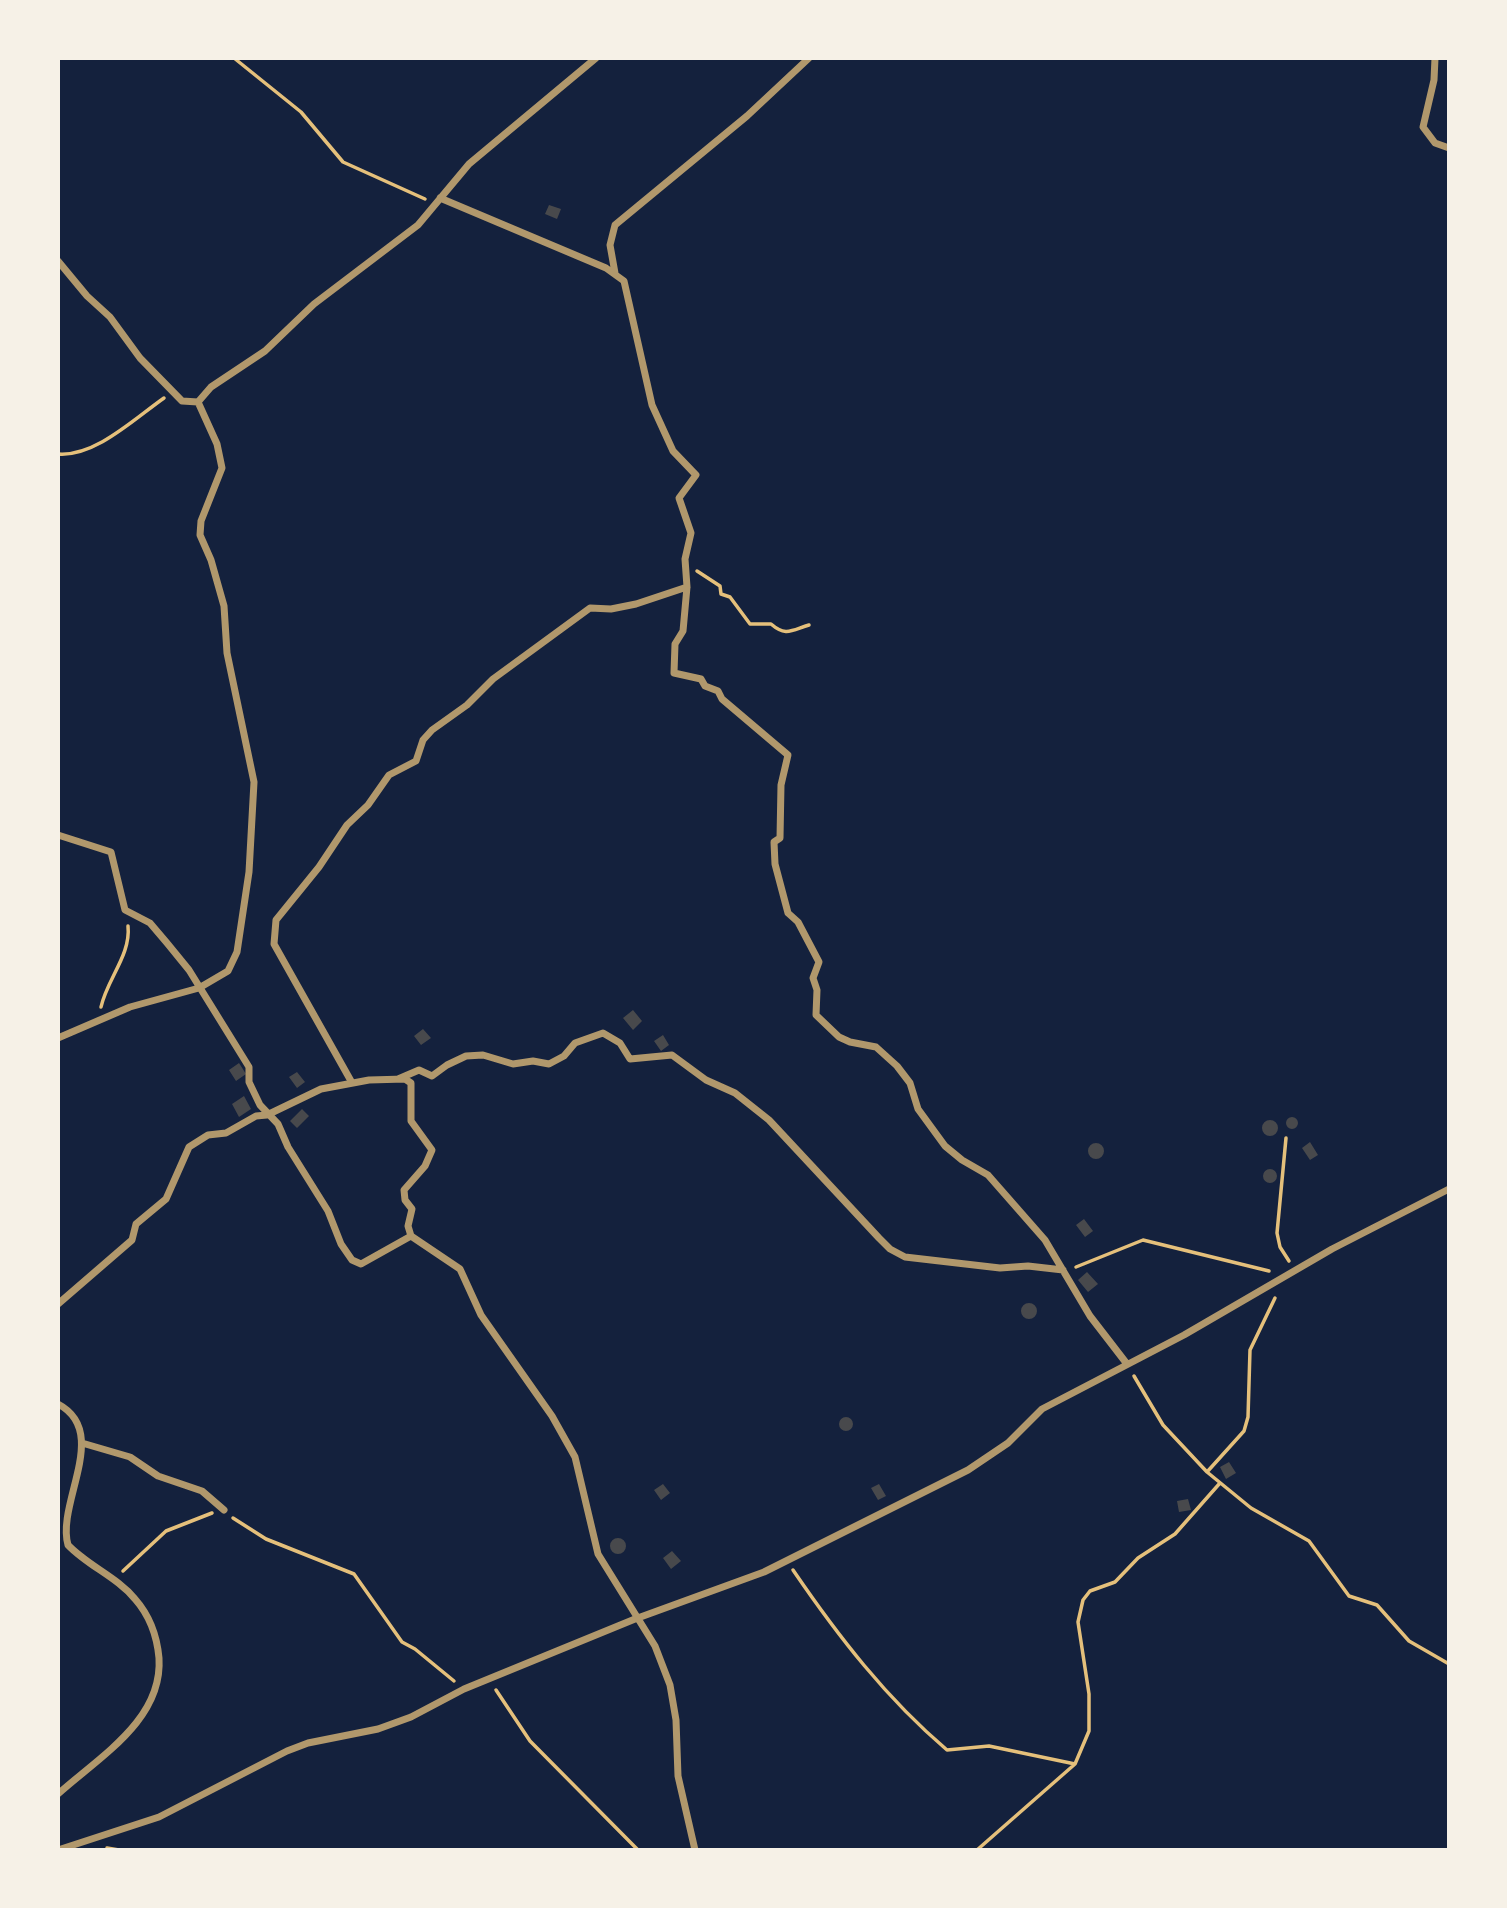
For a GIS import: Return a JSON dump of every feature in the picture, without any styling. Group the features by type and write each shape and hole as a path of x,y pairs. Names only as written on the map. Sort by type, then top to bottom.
{"street":[{"path":"198,402 211,387 265,351 314,304 418,225 469,164 596,58"},
{"path":"809,58 747,116 615,225 610,245 615,274 627,289 652,405 673,451 696,475 679,498 691,533 685,566 687,587 683,631 674,644 674,673 701,679 705,686 718,691 722,699 788,755 780,785 780,838 774,842 775,864 788,913 797,922 819,962 813,978 817,990 818,1018 850,1042 876,1047 884,1052 910,1083 918,1109 945,1146 962,1160 988,1174 1031,1222 1110,1345 1127,1364"},
{"path":"1435,58 1434,80 1423,127 1435,143 1449,148"},
{"path":"438,201 615,274"},
{"path":"58,261 87,296 110,317 140,358 182,401 198,402"},
{"path":"58,1038 130,1007 199,988 228,971 237,952 249,872 254,782 227,653 224,606 211,560 200,535 201,521 222,468 217,444 198,402"},
{"path":"351,1081 274,944 276,920 319,867 347,825 368,805 376,789 386,784 396,770 416,761 423,740 432,730 467,705 493,679 590,608 611,609 636,604 687,587"},
{"path":"58,835 111,852 125,910 155,928 199,988 249,1067 249,1082 267,1115 278,1124 288,1147 328,1211 341,1244 352,1260 361,1264 372,1260 411,1236"},
{"path":"397,1079 419,1070 432,1076 466,1056 483,1055 513,1064 533,1061 549,1064 564,1056 575,1043 603,1033 620,1043 630,1059 671,1055 706,1080 735,1093 769,1120 879,1238 898,1254 1000,1268 1028,1266 1063,1270"},
{"path":"58,1304 132,1240 136,1224 166,1199 189,1147 208,1135 226,1133 256,1116 267,1115 321,1088 351,1081 397,1079 411,1083 411,1121 432,1150 425,1166 404,1190 405,1200 412,1209 408,1226 411,1236 460,1269 481,1315 565,1436 575,1457 598,1554 635,1619 654,1646 670,1685 677,1728 678,1776 695,1850"},
{"path":"58,1850 159,1818 297,1747 378,1729 411,1717 464,1689 787,1561 968,1469 1008,1443 1042,1409 1449,1189"},
{"path":"58,1404 74,1418 82,1443 66,1539 73,1550 134,1597 153,1626 159,1659 156,1691 145,1713 120,1741 58,1794"},
{"path":"82,1443 130,1457 158,1476 202,1491 224,1510"}],"path":[{"path":"234,58 301,112 343,162 438,201"},
{"path":"58,454 71,455 92,449 173,391"},
{"path":"685,566 710,577 720,586 721,594 730,597 750,624 771,624 780,632 790,633 809,625"},
{"path":"98,1023 104,991 120,963 129,937 125,910"},
{"path":"1286,1138 1277,1233 1283,1253 1298,1269"},
{"path":"1063,1270 1107,1257 1143,1240 1223,1257 1286,1276 1250,1350 1248,1417 1244,1431 1207,1472"},
{"path":"1127,1364 1163,1424 1207,1472 1251,1508 1309,1541 1345,1593 1354,1600 1377,1605 1409,1640 1449,1664"},
{"path":"977,1850 1075,1764 1089,1731 1089,1694 1078,1622 1083,1600 1090,1591 1115,1582 1138,1558 1175,1534 1220,1483"},
{"path":"114,1580 166,1531 224,1510 266,1539 354,1574 402,1642 415,1649 464,1689"},
{"path":"787,1561 844,1644 916,1724 947,1750 989,1746 1075,1764"},
{"path":"488,1680 530,1741 638,1850"}],"building":[{"path":"549,205 561,209 557,219 545,214"},
{"path":"633,1010 642,1021 633,1030 623,1018"},
{"path":"423,1029 431,1038 421,1045 414,1036"},
{"path":"663,1035 669,1045 661,1051 654,1041"},
{"path":"239,1063 246,1074 236,1081 229,1070"},
{"path":"297,1072 305,1082 297,1088 289,1077"},
{"path":"244,1096 251,1109 239,1117 232,1104"},
{"path":"302,1109 309,1116 297,1128 290,1121"},
{"path":"1287,1118 1297,1118 1297,1128 1287,1128"},
{"path":"1270,1120 1276,1122 1276,1134 1270,1136 1264,1134 1262,1128 1264,1122"},
{"path":"1310,1142 1318,1155 1310,1160 1302,1148"},
{"path":"1093,1143 1099,1143 1104,1151 1102,1157 1093,1159 1088,1154 1088,1148"},
{"path":"1270,1169 1275,1171 1275,1181 1270,1183 1265,1181 1263,1176 1265,1171"},
{"path":"1084,1219 1093,1231 1085,1237 1076,1225"},
{"path":"1087,1272 1098,1284 1088,1292 1078,1280"},
{"path":"1029,1303 1035,1305 1035,1317 1029,1319 1023,1317 1021,1311 1023,1305"},
{"path":"843,1417 849,1417 853,1424 849,1431 843,1431 839,1427 839,1421"},
{"path":"1229,1462 1236,1473 1226,1479 1220,1467"},
{"path":"663,1484 670,1493 661,1500 654,1490"},
{"path":"879,1484 886,1496 878,1500 871,1488"},
{"path":"1188,1499 1191,1510 1179,1512 1177,1501"},
{"path":"618,1538 624,1540 624,1552 618,1554 612,1552 610,1546 612,1540"},
{"path":"672,1551 681,1561 671,1569 663,1558"}]}
